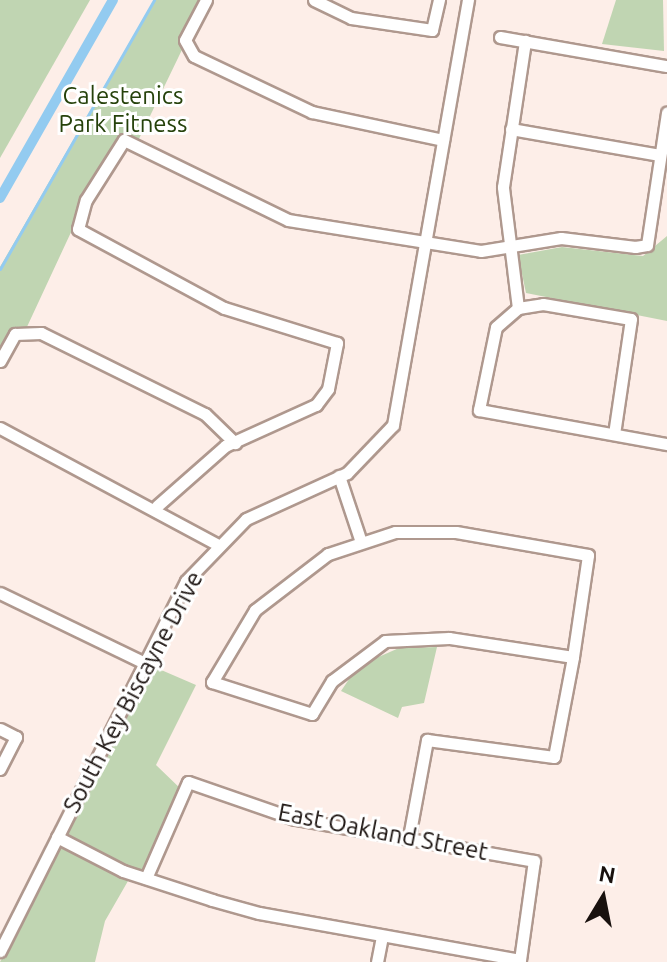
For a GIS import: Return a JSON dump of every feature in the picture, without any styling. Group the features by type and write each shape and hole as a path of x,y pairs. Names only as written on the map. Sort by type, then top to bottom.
{"street":[{"path":"206,0 184,47 312,112 443,140"},
{"path":"314,0 351,18 432,30 439,0"},
{"name":"South Key Biscayne Drive","path":"0,951 186,581 216,544 262,510 339,476 372,454 393,425 468,0"},
{"path":"500,37 667,66"},
{"path":"518,308 506,248 511,129 525,41"},
{"path":"157,506 235,443 316,405 328,389 337,343 224,308 86,235 77,219 124,140 288,220 426,243 506,248 561,238 647,245 667,113"},
{"path":"511,129 660,155"},
{"path":"614,434 631,319 543,304 518,308 496,327 479,410 667,444"},
{"path":"0,361 26,329 205,414 235,443"},
{"path":"0,428 157,506 216,544"},
{"path":"339,476 360,539"},
{"path":"409,837 427,740 554,757 573,657 588,555 456,532 360,539 255,610 212,682 312,714 332,681 385,641 449,638 573,657"},
{"path":"0,593 145,663"},
{"path":"0,729 16,737 0,769"},
{"name":"East Oakland Street","path":"146,878 188,782 295,819 534,861 520,960"},
{"path":"57,837 146,878 259,913 520,960"},
{"path":"377,962 382,936"}],"green space":[{"path":"0,0 90,0 0,158"},
{"name":"Calestenics Park Fitness","path":"154,0 206,0 137,143 124,140 86,200 26,329 0,361 0,267"},
{"path":"616,0 663,0 664,51 602,44"},
{"path":"667,236 667,321 526,293 518,255 562,247 643,256"},
{"path":"437,647 424,703 402,707 398,718 341,691 358,666 399,648"},
{"path":"145,663 196,685 156,765 184,792 146,878 132,874 105,921 95,962 0,962"}],"waterway":[{"path":"0,198 113,0"},
{"path":"0,269 154,0"}]}
